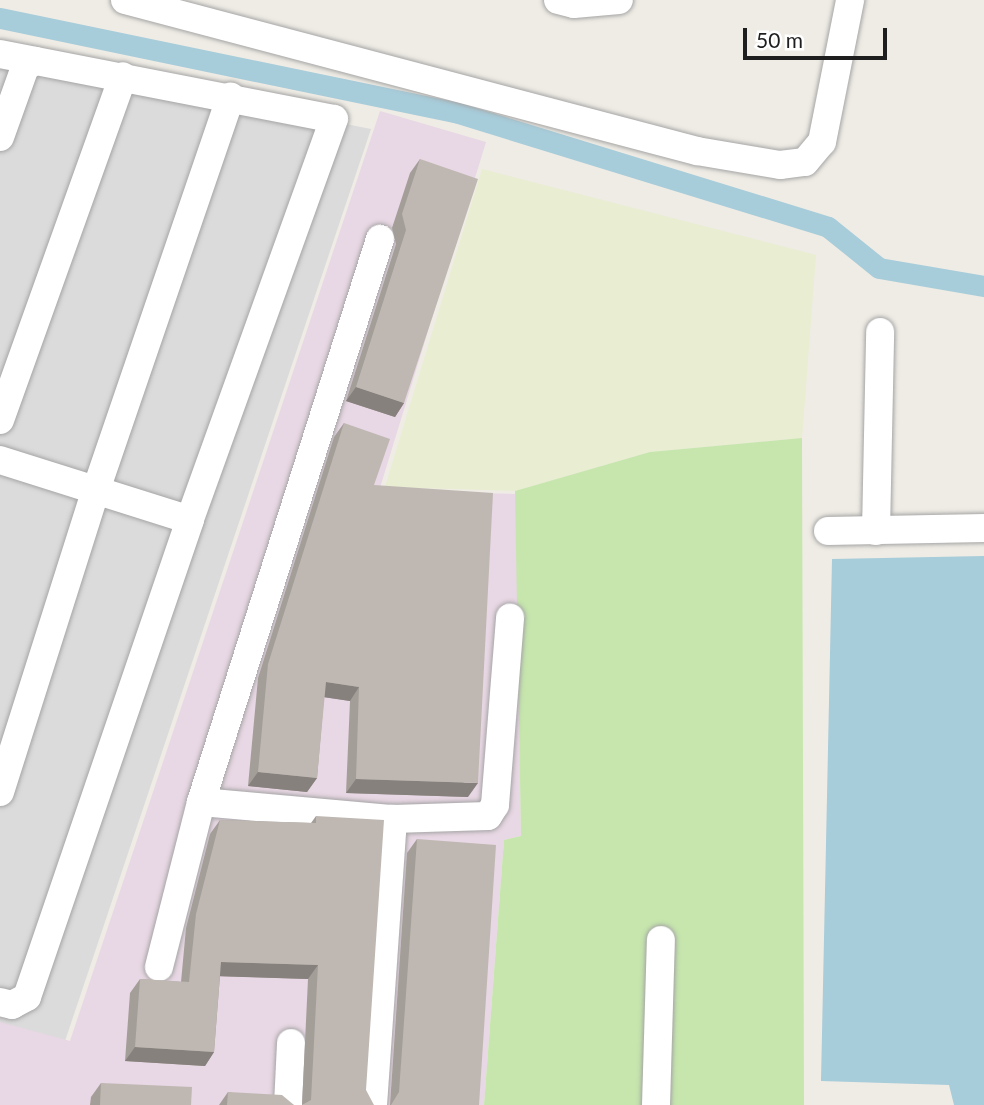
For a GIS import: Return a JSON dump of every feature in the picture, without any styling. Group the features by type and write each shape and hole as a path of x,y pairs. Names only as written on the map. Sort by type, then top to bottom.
{"street":[{"path":"125,0 697,151 780,165 804,162 822,142 850,0"},
{"path":"558,0 574,4 619,0"},
{"path":"0,54 231,96 334,119 190,520 27,997 12,1005 0,1002"},
{"path":"0,137 25,67 35,61"},
{"path":"0,420 123,76"},
{"path":"0,792 96,490 231,96"},
{"path":"159,967 201,802 380,239"},
{"path":"876,531 880,331"},
{"path":"0,460 190,520"},
{"path":"828,531 984,528"},
{"path":"201,802 393,819 472,819 488,816 495,805 510,618"},
{"path":"373,1105 393,819"},
{"path":"656,1105 661,940"},
{"path":"288,1105 291,1043"}],"shaded area":[{"path":"0,56 371,129 60,1056 0,1041"},
{"path":"380,111 486,142 379,491 516,494 521,836 504,840 484,1105 0,1105 0,1022 70,1041"}],"green space":[{"path":"482,169 816,255 802,438 650,452 515,491 385,487"},
{"path":"802,438 804,1105 484,1105 504,840 521,836 515,491 650,452"}],"water":[{"path":"984,556 984,1105 954,1105 949,1085 821,1081 832,559"}],"building":[{"path":"420,159 478,179 404,403 356,387 406,230 402,214"},
{"path":"344,423 390,439 374,485 493,493 478,783 356,779 359,687 326,682 317,778 258,772 268,664"},
{"path":"316,816 384,820 366,1090 374,1105 302,1105 311,1100 318,965 221,962 214,1052 135,1047 140,979 189,982 196,914 220,820 316,823"},
{"path":"417,839 496,845 479,1105 391,1105 399,1092"},
{"path":"101,1083 192,1087 191,1105 100,1105"},
{"path":"228,1092 282,1095 294,1105 227,1105"}],"waterway":[{"path":"0,18 455,112 828,227 879,268 984,286"}]}
